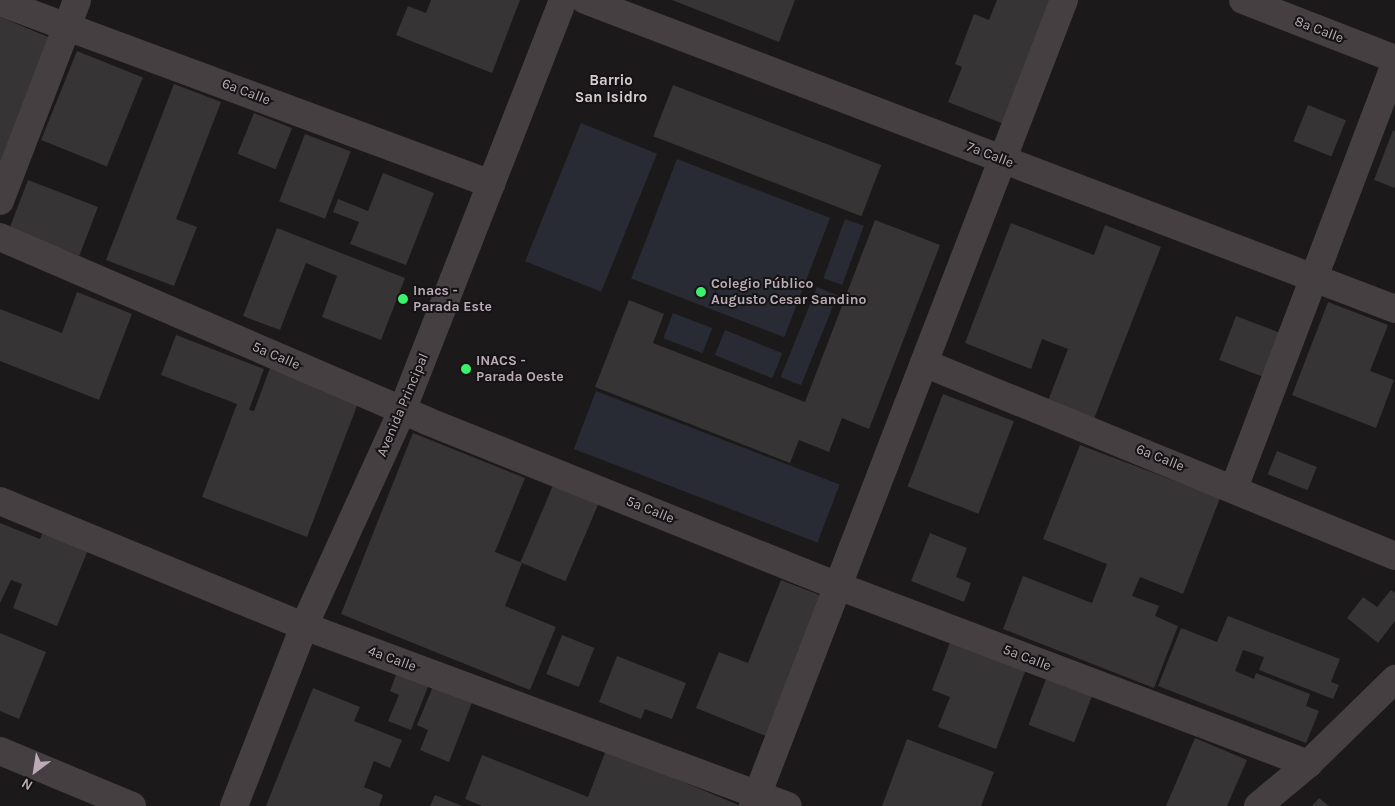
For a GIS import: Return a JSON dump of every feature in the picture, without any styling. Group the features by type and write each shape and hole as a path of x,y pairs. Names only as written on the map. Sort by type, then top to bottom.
{"street":[{"path":"0,201 78,0"},
{"name":"Avenida Principal","path":"234,806 304,626 402,410 563,0"},
{"name":"7a Calle","path":"585,0 1002,160 1314,276 1395,309"},
{"path":"755,799 1064,0"},
{"name":"8a Calle","path":"1243,0 1395,59"},
{"name":"6a Calle","path":"0,2 68,25 490,184"},
{"path":"1234,488 1395,64"},
{"name":"5a Calle","path":"0,237 402,410 838,586 1308,764"},
{"name":"6a Calle","path":"924,363 1234,488 1395,556"},
{"name":"4a Calle","path":"0,501 304,626 755,799 788,806"},
{"path":"1258,806 1308,764 1395,679"},
{"path":"0,752 132,806"}],"shaded area":[{"path":"581,123 657,154 601,292 525,261"},
{"path":"677,159 830,218 784,337 631,278"},
{"path":"845,219 864,226 842,285 823,278"},
{"path":"817,287 837,295 801,385 781,377"},
{"path":"673,313 712,328 703,353 663,338"},
{"path":"725,330 782,353 772,378 715,355"},
{"path":"596,391 840,485 817,542 574,449"}],"building":[{"path":"431,0 520,0 492,73 396,35 408,6 426,13"},
{"path":"672,0 795,0 779,42"},
{"path":"997,0 1058,0 1009,126 948,102 962,67 955,64 974,14 989,20"},
{"path":"0,17 51,38 0,168"},
{"path":"77,51 143,78 107,167 41,140"},
{"path":"174,84 221,102 176,219 197,227 174,286 106,260"},
{"path":"673,85 881,165 861,216 653,136"},
{"path":"1308,105 1346,120 1331,157 1293,141"},
{"path":"254,113 292,128 276,169 238,154"},
{"path":"1393,130 1395,131 1395,188 1374,180"},
{"path":"305,134 351,152 325,219 279,201"},
{"path":"383,173 434,193 406,265 350,244 359,222 333,212 338,199 368,211"},
{"path":"28,180 98,207 79,255 9,229"},
{"path":"875,220 940,245 869,429 842,418 829,452 799,440 790,463 595,387 629,300 664,314 653,343 805,402"},
{"path":"1011,223 1094,255 1105,225 1161,247 1092,424 1046,406 1068,349 1042,339 1031,369 965,343"},
{"path":"277,228 405,278 381,340 322,317 337,276 306,263 280,330 243,316"},
{"path":"77,292 132,314 99,400 0,361 0,309 62,333"},
{"path":"1328,302 1388,325 1370,371 1394,380 1376,428 1292,395"},
{"path":"1236,316 1282,334 1265,377 1219,360"},
{"path":"176,335 264,369 249,410 254,411 270,368 358,403 307,537 202,497 237,404 161,375"},
{"path":"943,394 1014,421 978,514 908,486"},
{"path":"413,433 525,478 495,552 522,563 505,606 556,627 530,690 341,614"},
{"path":"1080,445 1220,498 1183,594 1140,577 1132,596 1159,606 1155,616 1178,626 1154,688 1003,629 1023,576 1092,603 1107,564 1043,539"},
{"path":"1277,451 1317,467 1308,490 1268,474"},
{"path":"554,483 599,502 566,581 520,562"},
{"path":"0,523 40,539 45,527 90,545 57,626 13,608 22,584 11,580 0,603"},
{"path":"930,533 967,548 956,577 971,583 964,602 911,581"},
{"path":"781,580 827,598 771,738 696,708 719,652 748,663"},
{"path":"1391,590 1395,593 1395,621 1378,643 1347,618 1363,597 1377,607"},
{"path":"1228,616 1340,659 1331,682 1339,685 1333,699 1259,670 1264,657 1243,650 1235,671 1254,679 1256,673 1310,694 1306,706 1319,711 1306,743 1158,686 1181,628 1217,642"},
{"path":"0,633 46,652 19,719 0,711"},
{"path":"562,635 594,648 579,687 546,674"},
{"path":"951,640 1026,669 996,749 938,727 950,697 932,690"},
{"path":"617,656 686,683 672,719 645,709 641,719 599,702"},
{"path":"399,667 431,679 411,730 388,721 399,695 390,691"},
{"path":"1046,679 1092,697 1074,742 1028,725"},
{"path":"434,684 473,700 449,762 420,750 428,730 417,725"},
{"path":"313,688 360,707 354,721 402,740 390,768 374,761 364,787 383,795 379,806 266,806"},
{"path":"1195,738 1247,760 1227,806 1166,806"},
{"path":"907,739 994,772 981,806 882,806"},
{"path":"606,750 741,806 482,806 465,799 482,755 588,797"},
{"path":"435,795 462,806 430,806"},
{"path":"1319,798 1329,806 1312,806"}],"place":[{"name":"Colegio Público Augusto Cesar Sandino","path":"701,292"},
{"name":"Inacs - Parada Este","path":"403,299"},
{"name":"INACS - Parada Oeste","path":"466,369"}],"district":[{"name":"Barrio San Isidro","path":"611,88"}]}
